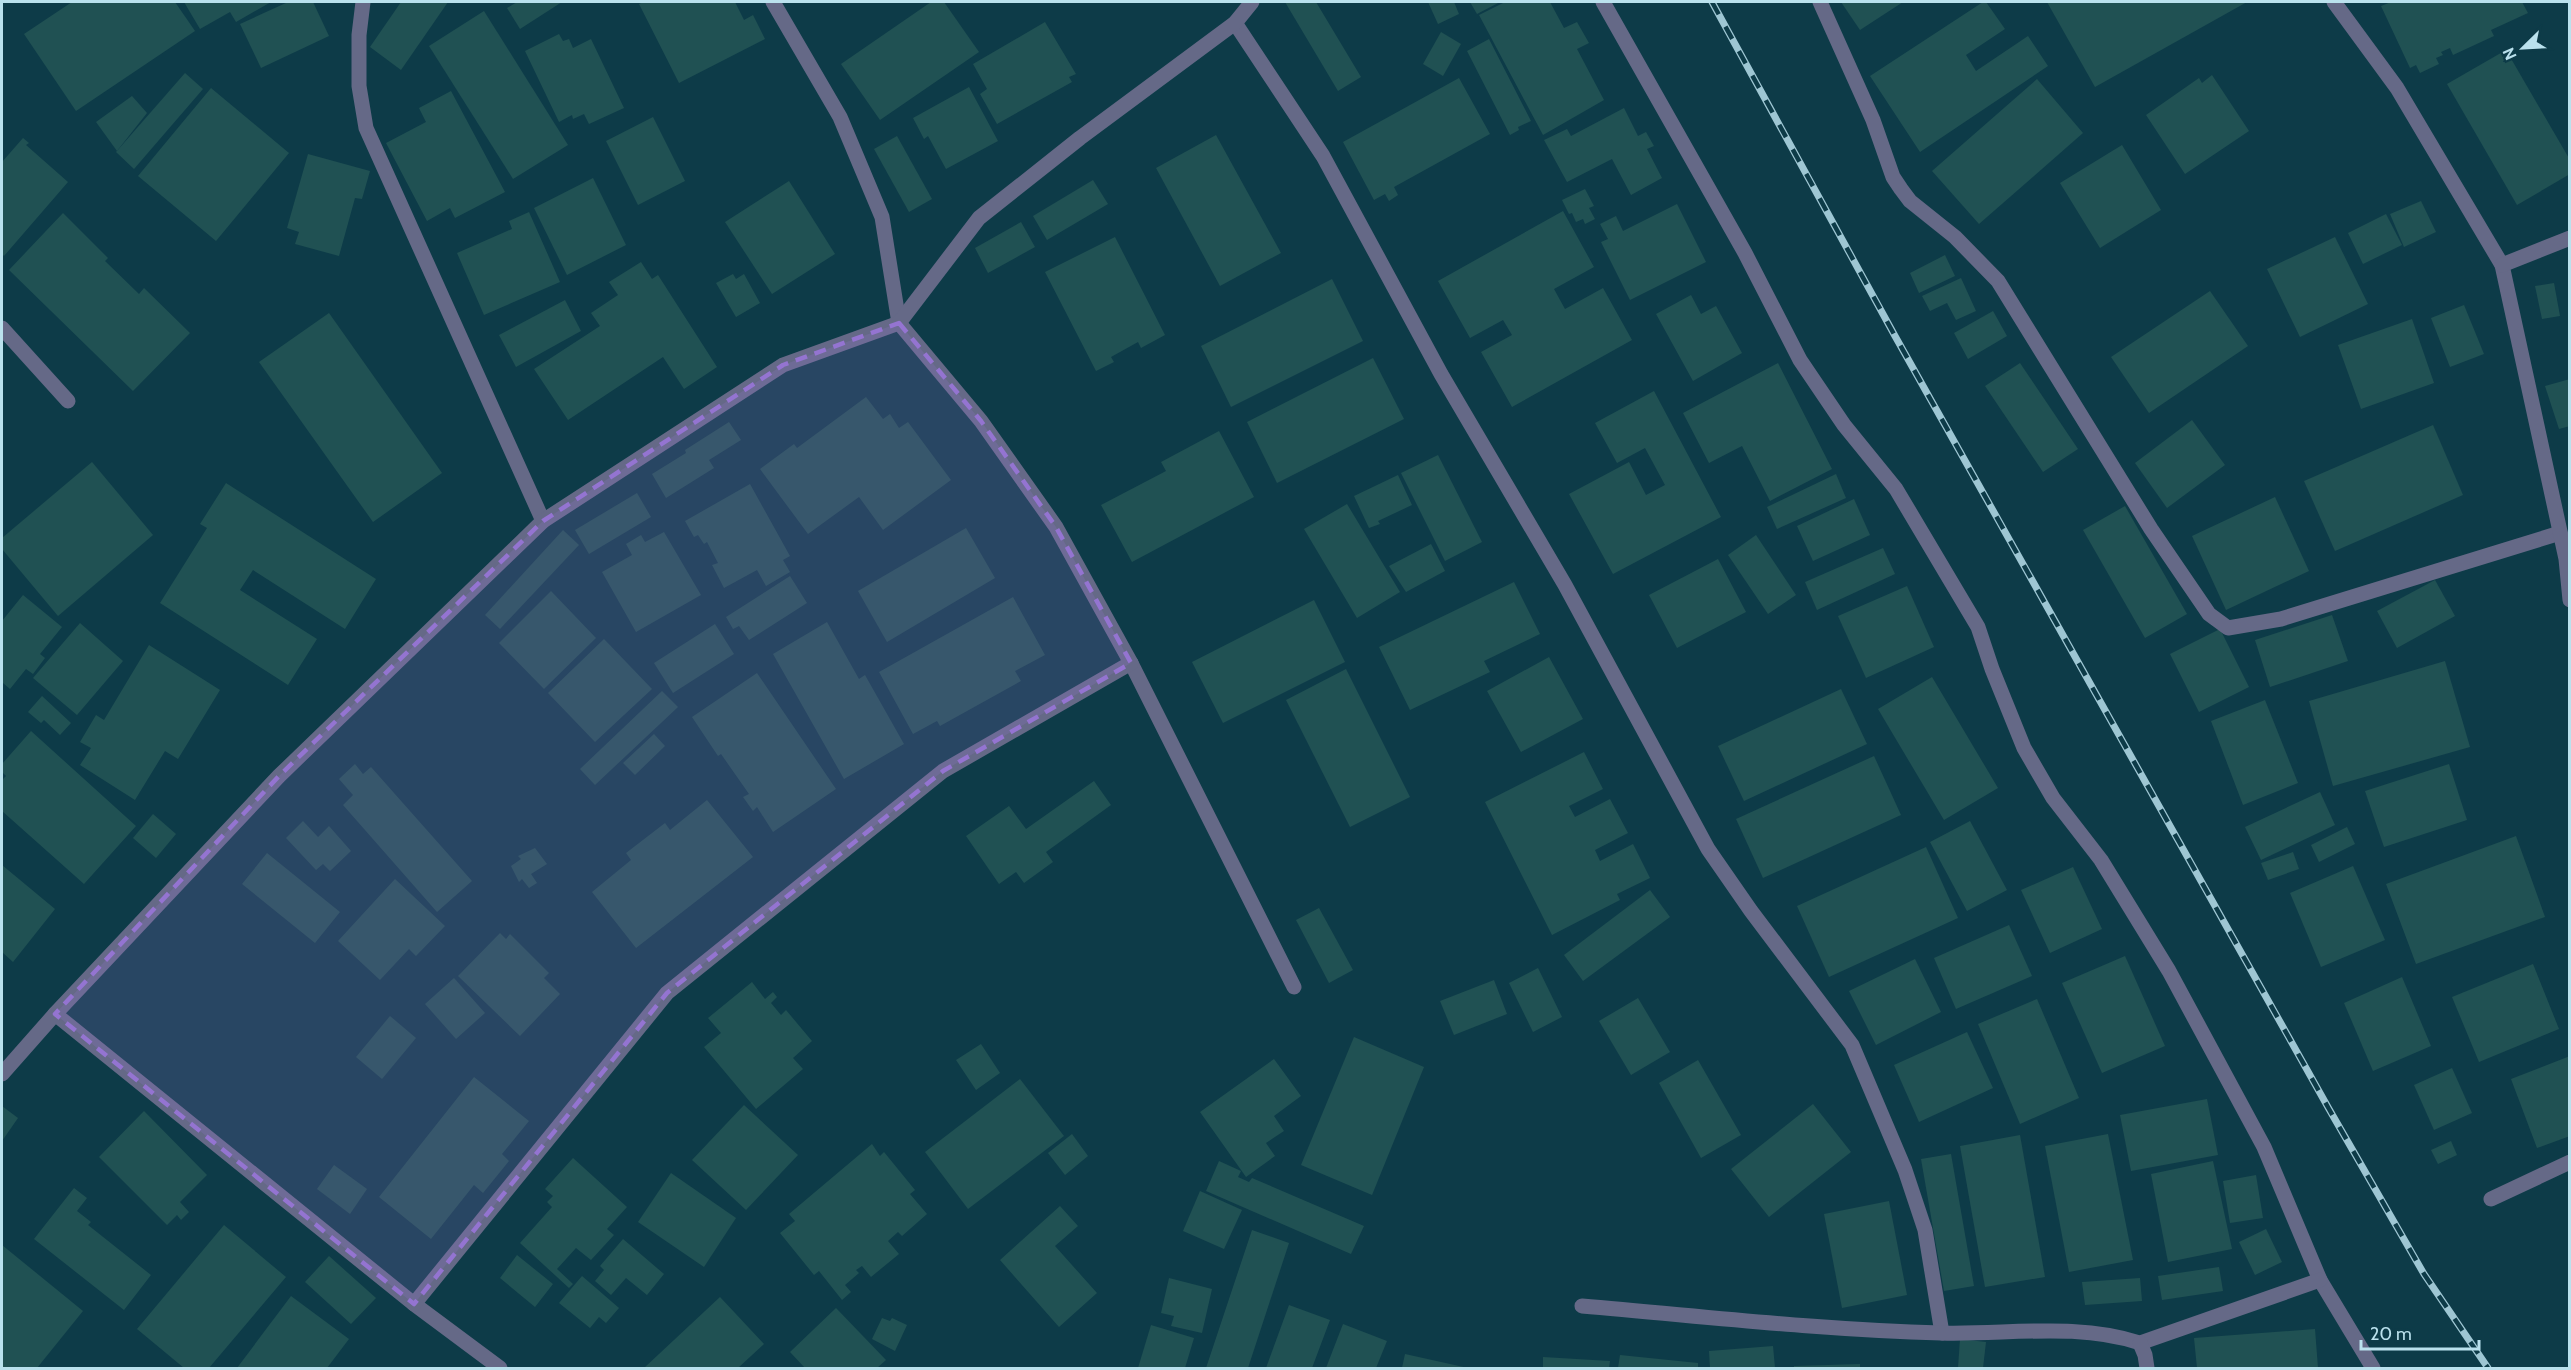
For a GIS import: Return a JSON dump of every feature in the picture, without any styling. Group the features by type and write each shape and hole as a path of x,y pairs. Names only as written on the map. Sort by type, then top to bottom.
{"street":[{"path":"363,2 359,35 359,86 366,128 543,520"},
{"path":"773,2 840,117 882,217 899,322 981,421 1056,527 1131,663 1294,987"},
{"path":"2,1074 55,1014 279,776 543,520 783,364 899,322 979,218 1080,138 1235,23 1252,2"},
{"path":"1603,2 1745,253 1800,360 1844,425 1896,489 1978,627 1992,669 2024,748 2053,798 2101,861 2169,971 2264,1147 2320,1280 2373,1368"},
{"path":"1820,2 1873,120 1893,177 1910,201 1954,237 1998,281 2151,529 2209,614 2228,628 2281,619 2560,533"},
{"path":"2334,2 2397,88 2502,265 2566,560 2570,600"},
{"path":"1235,23 1323,156 1441,374 1565,585 1708,849 1751,912 1852,1045 1905,1170 1925,1230 1942,1333"},
{"path":"2502,265 2570,238"},
{"path":"2,328 68,401"},
{"path":"414,1304 667,993 943,771 1131,663"},
{"path":"55,1014 414,1304 500,1368"},
{"path":"2491,1199 2570,1162"},
{"path":"1582,1306 1777,1323 1942,1333 2066,1331 2127,1339 2140,1343 2320,1280"},
{"path":"2140,1343 2147,1368"}],"highlighted area":[{"path":"899,323 981,421 1056,527 1131,663 943,771 667,993 414,1304 55,1014 279,776 543,521 783,365"}],"building":[{"path":"72,2 175,2 195,31 76,111 24,34"},
{"path":"184,2 271,2 236,22 230,12 200,29"},
{"path":"288,2 313,2 329,36 261,68 240,24"},
{"path":"401,2 448,2 401,70 370,47"},
{"path":"517,2 562,2 520,29 507,8"},
{"path":"643,2 735,2 744,20 753,15 765,39 679,83 639,4"},
{"path":"931,2 944,2 979,52 880,120 841,64"},
{"path":"1285,2 1316,2 1361,77 1338,91"},
{"path":"1428,2 1454,2 1459,14 1438,24"},
{"path":"1470,2 1500,2 1477,14"},
{"path":"1505,2 1550,2 1564,28 1577,22 1589,43 1577,49 1604,100 1543,135 1479,15"},
{"path":"1841,2 1903,2 1860,30"},
{"path":"1986,2 2005,29 1966,55 1976,71 2028,36 2048,66 1920,152 1870,76"},
{"path":"2047,2 2247,2 2095,87"},
{"path":"2391,2 2522,2 2528,13 2491,30 2494,36 2453,55 2450,48 2441,52 2443,55 2436,58 2439,64 2420,73 2416,65 2410,68 2381,6"},
{"path":"484,11 568,145 513,179 429,46"},
{"path":"1045,22 1076,74 1069,77 1072,82 997,124 980,94 987,89 973,64"},
{"path":"1441,32 1461,44 1443,76 1423,64"},
{"path":"559,34 563,41 569,39 573,48 591,39 624,108 589,124 584,114 573,119 572,115 559,122 525,51"},
{"path":"1489,39 1531,121 1518,127 1519,130 1510,135 1467,51"},
{"path":"2506,50 2570,160 2570,174 2517,205 2447,84"},
{"path":"185,73 203,89 134,169 116,152"},
{"path":"2212,75 2249,131 2185,174 2146,115 2199,78 2202,83"},
{"path":"1459,78 1490,134 1394,187 1398,195 1389,201 1385,194 1374,200 1343,142"},
{"path":"2037,79 2083,133 1979,224 1932,171"},
{"path":"969,87 998,141 946,169 928,136 924,139 913,118"},
{"path":"211,88 289,153 216,241 138,176"},
{"path":"451,91 505,192 455,218 450,208 427,221 386,143 426,122 419,108"},
{"path":"132,96 147,113 117,151 96,122"},
{"path":"1624,108 1638,136 1646,132 1654,146 1647,149 1662,178 1631,195 1612,159 1567,182 1544,140 1567,129 1571,136"},
{"path":"653,117 685,181 638,205 606,141"},
{"path":"1216,135 1281,253 1220,286 1156,168"},
{"path":"897,136 932,199 909,212 874,149"},
{"path":"23,138 29,143 26,145 68,182 4,256 2,254 2,162"},
{"path":"2122,145 2161,210 2100,248 2060,183"},
{"path":"308,154 370,171 362,199 355,198 339,256 295,244 299,232 287,228"},
{"path":"593,178 626,245 567,275 534,208"},
{"path":"1093,180 1108,204 1047,240 1033,216"},
{"path":"789,181 835,254 772,294 725,222"},
{"path":"1585,189 1594,206 1589,208 1595,219 1585,224 1583,219 1576,222 1562,200"},
{"path":"2421,201 2436,232 2404,247 2390,214"},
{"path":"1677,204 1706,262 1630,300 1601,242 1608,239 1600,224 1616,216 1623,231"},
{"path":"1563,211 1594,267 1554,289 1565,309 1603,288 1632,340 1512,407 1481,352 1512,335 1503,320 1470,338 1438,281"},
{"path":"529,212 560,282 484,315 457,253 512,229 509,221"},
{"path":"63,213 108,258 105,261 139,294 144,288 190,333 133,391 9,270"},
{"path":"2386,214 2402,245 2363,264 2348,233"},
{"path":"1021,222 1035,247 988,273 975,248"},
{"path":"1115,237 1165,335 1141,348 1138,342 1111,357 1114,362 1096,371 1045,272"},
{"path":"2335,237 2368,304 2300,337 2267,269"},
{"path":"1945,255 1955,276 1919,293 1910,273"},
{"path":"641,262 652,279 658,275 717,367 684,389 663,357 568,420 534,369 600,326 591,313 618,295 609,282"},
{"path":"733,274 736,279 744,274 760,303 736,317 716,283"},
{"path":"1961,278 1976,311 1956,320 1947,303 1930,311 1922,296"},
{"path":"1332,279 1363,341 1231,407 1201,346"},
{"path":"2554,283 2560,316 2542,319 2535,286"},
{"path":"2210,291 2248,346 2149,413 2111,357"},
{"path":"1691,295 1701,314 1716,306 1742,353 1693,381 1656,314"},
{"path":"565,300 581,331 516,367 499,335"},
{"path":"2464,305 2484,354 2450,367 2431,318"},
{"path":"1993,311 2007,336 1968,359 1954,333"},
{"path":"329,313 442,473 373,522 259,362"},
{"path":"2412,319 2434,383 2361,409 2338,345"},
{"path":"1373,358 1404,419 1277,483 1247,422"},
{"path":"1778,363 1832,469 1770,501 1742,446 1709,463 1683,413"},
{"path":"2020,363 2078,449 2043,472 1985,386"},
{"path":"2570,379 2570,426 2559,429 2545,386"},
{"path":"1654,391 1721,517 1613,574 1569,494 1629,462 1646,495 1665,485 1645,448 1617,463 1595,423"},
{"path":"866,397 883,419 890,414 899,428 908,422 951,480 883,530 859,497 808,534 760,469 794,444 797,448"},
{"path":"2192,420 2225,465 2167,508 2135,463"},
{"path":"729,422 741,440 709,460 714,468 666,498 652,474"},
{"path":"2433,425 2463,495 2335,551 2304,481"},
{"path":"1219,431 1254,497 1132,562 1101,505 1166,471 1161,462"},
{"path":"1438,455 1482,542 1445,561 1401,473"},
{"path":"92,462 153,535 58,616 2,549 2,538"},
{"path":"1836,474 1846,498 1777,529 1767,507"},
{"path":"1398,475 1412,505 1378,521 1380,524 1369,528 1354,496"},
{"path":"226,483 376,579 345,629 253,570 240,590 317,639 288,685 160,603 207,528 200,524"},
{"path":"750,484 790,556 783,560 790,572 766,586 757,570 724,588 712,565 718,563 707,542 704,544 698,535 694,537 685,521"},
{"path":"637,493 651,517 589,554 575,530"},
{"path":"2275,497 2309,571 2226,610 2192,536"},
{"path":"1854,499 1870,535 1813,561 1797,526"},
{"path":"1347,504 1400,592 1357,618 1304,529"},
{"path":"2125,506 2187,614 2145,638 2083,530"},
{"path":"966,528 995,578 887,642 858,591"},
{"path":"563,530 579,545 500,629 485,615"},
{"path":"664,532 701,595 636,632 602,572 632,555 626,544 641,535 645,542"},
{"path":"1756,535 1796,595 1768,614 1728,555"},
{"path":"1431,544 1445,571 1406,592 1389,566"},
{"path":"1883,548 1895,574 1817,610 1805,582"},
{"path":"1718,559 1746,612 1677,648 1649,595"},
{"path":"790,576 807,603 749,640 739,626 733,629 726,617"},
{"path":"2435,580 2455,616 2397,648 2377,611"},
{"path":"1514,582 1540,634 1484,661 1490,672 1410,710 1379,647"},
{"path":"1907,586 1934,647 1866,678 1838,616"},
{"path":"551,591 596,638 544,689 499,643"},
{"path":"23,595 62,627 40,654 45,658 33,674 26,669 10,689 3,683 2,685 2,621"},
{"path":"1013,597 1045,655 1015,671 1021,681 940,726 937,721 913,734 879,672"},
{"path":"1314,600 1345,662 1223,723 1192,662"},
{"path":"2332,615 2348,661 2270,687 2255,640"},
{"path":"827,622 859,679 865,675 904,744 844,779 773,654"},
{"path":"80,623 123,661 77,715 33,678"},
{"path":"715,624 734,654 673,693 654,663"},
{"path":"2220,629 2249,687 2199,712 2170,654"},
{"path":"604,639 652,689 595,742 548,693"},
{"path":"149,645 220,690 178,759 165,751 135,800 80,765 91,748 80,742 96,715 104,720"},
{"path":"1549,657 1583,719 1521,752 1487,691"},
{"path":"2445,661 2470,747 2333,786 2309,701"},
{"path":"1346,669 1410,797 1350,827 1286,700"},
{"path":"757,673 836,789 773,832 757,807 753,811 743,797 749,794 721,754 718,756 692,717"},
{"path":"1932,677 1998,788 1944,820 1878,709"},
{"path":"1841,689 1867,744 1744,801 1718,746"},
{"path":"662,691 678,707 595,785 580,769"},
{"path":"42,696 71,723 60,735 44,720 41,723 28,712"},
{"path":"2265,700 2298,783 2243,805 2211,721"},
{"path":"31,731 136,826 84,884 2,811 2,780 6,776 2,772 2,764"},
{"path":"654,734 665,746 635,775 623,763"},
{"path":"1584,752 1603,789 1569,806 1575,817 1610,799 1628,833 1595,850 1600,861 1633,844 1650,878 1617,894 1620,900 1552,935 1485,802"},
{"path":"1874,756 1901,815 1763,878 1736,819"},
{"path":"355,764 363,774 371,767 472,881 437,912 343,805 353,795 339,779"},
{"path":"2449,764 2467,820 2384,847 2365,791"},
{"path":"1094,781 1111,805 1046,852 1053,862 1024,883 1016,872 999,884 966,836 1009,806 1026,829"},
{"path":"2320,792 2335,825 2261,860 2245,827"},
{"path":"707,800 753,857 636,948 592,892 631,860 626,853 665,823 670,830"},
{"path":"153,814 176,834 156,858 133,838"},
{"path":"303,821 318,837 329,826 351,851 330,871 323,864 316,870 286,838"},
{"path":"1970,821 2007,890 1967,911 1930,842"},
{"path":"2347,827 2355,844 2319,862 2311,845"},
{"path":"2516,836 2545,917 2416,964 2386,884"},
{"path":"1926,847 1958,918 1829,977 1797,906"},
{"path":"535,848 547,864 531,874 537,883 529,888 522,879 519,882 511,866 521,859 518,856"},
{"path":"2293,852 2299,869 2268,880 2261,863"},
{"path":"267,853 340,912 315,943 242,884"},
{"path":"2,865 55,909 13,962 2,952"},
{"path":"2353,866 2385,940 2321,967 2290,893"},
{"path":"2073,867 2102,929 2050,953 2021,890"},
{"path":"395,879 445,926 416,956 409,949 380,980 338,941"},
{"path":"1650,890 1670,917 1583,981 1564,955"},
{"path":"1319,908 1353,970 1329,983 1296,920"},
{"path":"2009,925 2032,976 1956,1009 1934,958"},
{"path":"500,933 506,939 510,934 549,973 544,978 560,994 520,1036 458,976"},
{"path":"2125,956 2165,1046 2102,1073 2062,983"},
{"path":"1915,959 1941,1012 1876,1045 1849,991"},
{"path":"2533,964 2559,1029 2479,1062 2452,997"},
{"path":"1538,968 1562,1017 1533,1032 1509,983"},
{"path":"2402,977 2431,1046 2373,1071 2344,1003"},
{"path":"454,978 485,1013 456,1039 425,1004"},
{"path":"1494,980 1507,1014 1454,1035 1440,1001"},
{"path":"752,982 765,999 773,992 777,997 771,1003 781,1015 786,1010 812,1041 793,1058 803,1069 756,1109 704,1047 721,1033 708,1018"},
{"path":"1638,998 1670,1052 1631,1075 1599,1021"},
{"path":"2037,999 2079,1098 2020,1124 1978,1024"},
{"path":"390,1016 416,1038 382,1079 356,1057"},
{"path":"1967,1032 1993,1088 1919,1122 1894,1065"},
{"path":"1354,1037 1424,1067 1372,1195 1301,1165"},
{"path":"981,1044 1000,1073 976,1090 956,1060"},
{"path":"2570,1056 2570,1136 2537,1148 2511,1079"},
{"path":"1274,1059 1301,1096 1274,1116 1284,1131 1266,1143 1275,1156 1246,1177 1200,1112"},
{"path":"1698,1060 1741,1135 1701,1158 1659,1083"},
{"path":"2452,1068 2472,1113 2434,1130 2414,1085"},
{"path":"474,1077 529,1121 502,1154 509,1161 483,1193 474,1185 431,1239 379,1197"},
{"path":"1020,1079 1064,1136 968,1209 925,1152"},
{"path":"2207,1099 2218,1155 2131,1171 2120,1115"},
{"path":"1813,1104 1851,1152 1769,1217 1731,1169"},
{"path":"744,1105 798,1155 746,1210 692,1160"},
{"path":"2,1106 18,1118 2,1141"},
{"path":"144,1111 207,1175 180,1202 189,1212 181,1220 177,1215 167,1225 99,1157"},
{"path":"1072,1134 1088,1156 1065,1175 1048,1153"},
{"path":"2108,1134 2133,1260 2069,1272 2045,1146"},
{"path":"2020,1135 2045,1277 1985,1287 1960,1146"},
{"path":"2451,1141 2457,1155 2438,1164 2431,1150"},
{"path":"872,1144 880,1156 884,1152 915,1190 910,1194 927,1214 902,1236 898,1232 888,1241 899,1254 871,1277 862,1266 856,1270 859,1273 845,1285 851,1292 842,1300 819,1271 814,1275 780,1233 795,1221 789,1214"},
{"path":"1951,1154 1974,1286 1944,1291 1921,1159"},
{"path":"573,1158 627,1207 607,1229 614,1235 591,1260 576,1248 557,1269 573,1284 569,1288 520,1243 552,1207 547,1202 553,1196 545,1189"},
{"path":"1219,1161 1241,1171 1238,1177 1249,1182 1252,1178 1364,1226 1351,1254 1206,1191"},
{"path":"2213,1161 2232,1249 2168,1262 2151,1174"},
{"path":"334,1165 367,1189 350,1214 317,1189"},
{"path":"671,1173 736,1218 704,1267 638,1222"},
{"path":"2256,1175 2263,1218 2230,1223 2223,1181"},
{"path":"74,1188 87,1198 77,1211 91,1222 88,1225 151,1275 124,1310 34,1239"},
{"path":"1200,1191 1242,1210 1224,1249 1183,1231"},
{"path":"1889,1201 1907,1295 1842,1308 1824,1214"},
{"path":"1060,1206 1078,1226 1055,1246 1097,1293 1059,1327 1000,1260"},
{"path":"224,1225 286,1277 209,1368 184,1368 137,1329"},
{"path":"2266,1229 2282,1262 2255,1275 2239,1242"},
{"path":"1252,1230 1289,1243 1248,1368 1206,1368"},
{"path":"623,1239 664,1274 647,1295 626,1278 611,1295 595,1281 604,1270 600,1266"},
{"path":"2,1245 83,1311 37,1368 2,1368"},
{"path":"517,1255 553,1284 535,1307 500,1278"},
{"path":"329,1256 376,1298 351,1324 305,1282"},
{"path":"2219,1267 2223,1291 2162,1300 2158,1276"},
{"path":"582,1276 619,1308 606,1323 599,1317 590,1328 559,1303"},
{"path":"1169,1278 1212,1289 1202,1333 1171,1326 1174,1316 1161,1313"},
{"path":"2140,1278 2142,1301 2085,1305 2082,1282"},
{"path":"291,1296 349,1339 327,1368 237,1368"},
{"path":"720,1297 764,1344 738,1368 644,1368"},
{"path":"1289,1305 1330,1320 1312,1368 1266,1368"},
{"path":"836,1308 886,1360 877,1368 805,1368 790,1352"},
{"path":"882,1318 890,1321 892,1318 907,1325 895,1351 872,1339"},
{"path":"1343,1324 1387,1341 1376,1368 1326,1368"},
{"path":"1151,1325 1194,1338 1185,1368 1138,1368"},
{"path":"2315,1329 2318,1368 2197,1368 2194,1338"},
{"path":"1960,1339 1986,1342 1983,1368 1958,1368"},
{"path":"1773,1346 1775,1368 1710,1368 1709,1351"},
{"path":"1405,1354 1468,1368 1402,1368"},
{"path":"1620,1355 1698,1363 1698,1368 1618,1368"},
{"path":"1543,1357 1610,1361 1609,1368 1543,1368"},
{"path":"1860,1364 1860,1368 1794,1368 1794,1366"}],"railway":[{"path":"1712,2 1895,336 2329,1109 2424,1274 2488,1368"}]}
